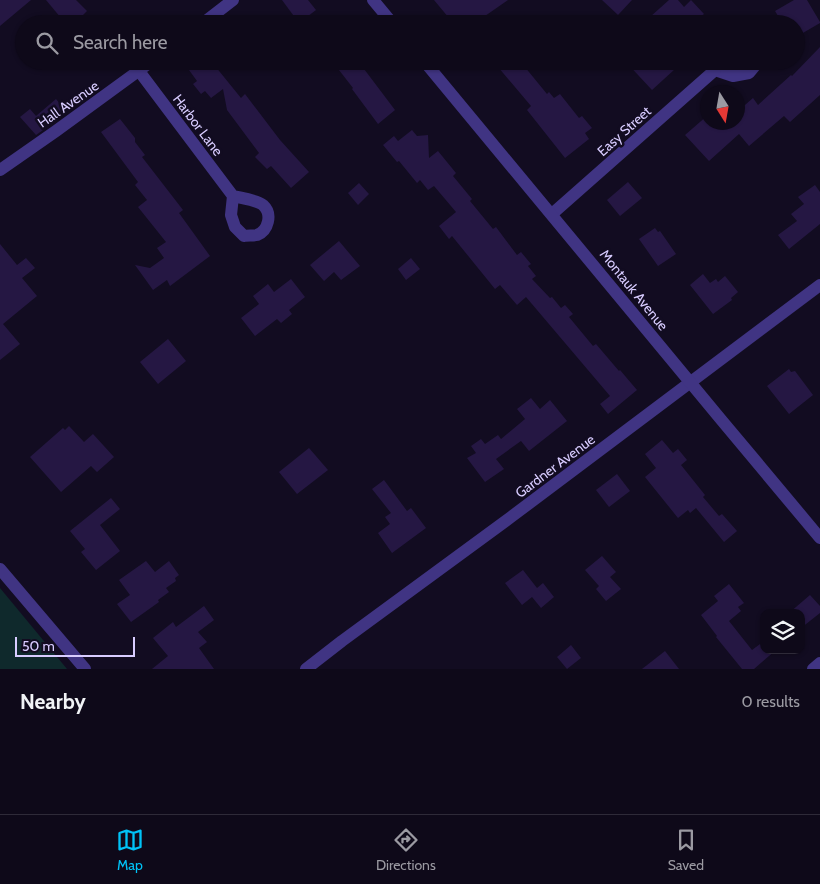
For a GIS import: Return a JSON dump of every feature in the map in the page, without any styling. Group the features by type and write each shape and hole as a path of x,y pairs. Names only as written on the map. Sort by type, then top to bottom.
{"street":[{"path":"214,15 233,0"},
{"path":"373,0 386,15"},
{"name":"Montauk Avenue","path":"432,70 820,538"},
{"name":"Easy Street","path":"552,214 710,70"},
{"name":"Easy Street","path":"722,70 733,76 748,73 751,70"},
{"name":"Hall Avenue","path":"0,170 139,71"},
{"name":"Harbor Lane","path":"139,71 233,196"},
{"name":"Gardner Avenue","path":"306,669 511,518 820,285"},
{"path":"0,569 84,669"},
{"path":"813,669 820,663"}],"green space":[{"path":"0,588 67,669 0,669"}],"building":[{"path":"0,0 31,0 0,26"},
{"path":"46,0 76,0 87,11 83,15 58,15"},
{"path":"282,0 308,0 316,10 309,15 293,15"},
{"path":"434,0 508,0 486,15 446,15"},
{"path":"602,0 632,0 618,15"},
{"path":"669,0 678,0 684,7 691,0 704,14 703,15 652,15"},
{"path":"794,0 807,0 820,23 805,32 805,15 777,15 775,11"},
{"path":"820,47 820,95 790,122 784,116 749,146 739,134 709,161 685,135 700,122 700,130 745,130 745,105 753,98 758,105 791,75 798,70 805,70 805,63"},
{"path":"189,70 218,70 241,98 245,94 280,140 309,172 291,188 271,166 267,169 255,157 259,153 227,110 223,89 211,98 205,91 201,94 193,84 197,81"},
{"path":"339,70 365,70 395,110 378,124"},
{"path":"501,70 527,70 547,94 549,92 554,98 560,94 579,118 582,116 592,128 585,133 589,139 565,158 527,110 531,106"},
{"path":"633,70 674,70 652,90"},
{"path":"56,99 64,109 43,126 46,128 36,135 20,117 30,109 36,116"},
{"path":"120,119 145,155 142,157 183,210 179,213 210,256 170,286 167,280 153,290 135,265 150,268 164,258 157,248 166,242 138,207 147,200 135,185 138,182 101,132"},
{"path":"412,130 417,136 428,135 429,158 438,151 456,173 453,176 472,199 470,201 493,229 496,227 517,255 521,252 531,264 528,266 536,276 532,279 561,308 565,305 573,314 569,317 593,346 596,344 637,390 608,414 600,404 610,396 526,297 517,305 500,285 495,289 452,236 449,239 439,226 456,212 434,186 428,190 420,180 417,183 383,145 394,136 398,141"},
{"path":"628,182 642,198 620,216 607,200"},
{"path":"359,183 369,194 358,205 348,193"},
{"path":"815,185 820,192 820,224 789,249 778,235 797,221 791,214 804,204 798,197"},
{"path":"655,228 658,232 660,231 676,254 658,266 639,239"},
{"path":"339,241 360,266 341,280 334,272 324,281 310,265"},
{"path":"0,244 17,265 26,258 35,268 22,278 37,296 3,324 20,344 0,360"},
{"path":"411,258 420,269 406,280 398,269"},
{"path":"703,274 710,283 716,279 718,282 725,276 738,292 731,298 732,300 713,314 690,285"},
{"path":"291,279 305,297 289,310 292,314 281,323 277,319 255,336 241,318 259,304 253,296 268,284 274,292"},
{"path":"168,339 186,361 158,384 140,362"},
{"path":"789,369 791,372 795,371 813,395 789,414 767,386"},
{"path":"531,398 540,409 550,400 567,421 529,451 521,441 496,459 504,469 485,482 467,458 476,453 471,446 481,439 485,444 498,435 501,439 525,419 517,409"},
{"path":"69,426 84,442 93,434 114,457 97,472 91,466 61,492 30,457 63,428 65,430"},
{"path":"662,440 673,453 678,449 687,460 681,465 705,495 703,497 719,516 722,514 737,531 724,542 696,508 690,513 688,510 678,518 645,477 656,468 645,454"},
{"path":"309,448 328,470 297,494 279,472"},
{"path":"617,474 630,491 609,507 596,490"},
{"path":"384,480 407,511 411,508 426,528 392,553 378,533 390,524 385,517 391,513 372,489"},
{"path":"111,498 120,509 100,525 120,551 96,570 81,552 85,549 70,531"},
{"path":"602,556 616,572 610,577 621,589 606,601 596,589 599,586 585,570"},
{"path":"146,561 155,572 169,561 179,575 175,578 176,581 166,588 169,592 158,600 159,602 131,622 117,604 130,595 119,580"},
{"path":"523,570 537,588 543,583 554,597 541,608 532,597 522,605 505,583"},
{"path":"729,584 744,603 738,607 741,611 729,621 752,650 760,644 760,654 771,654 754,669 742,669 701,615 718,601 714,596"},
{"path":"810,595 820,606 820,613 805,625 805,609 794,609"},
{"path":"204,606 214,620 198,632 207,642 199,648 214,669 152,669 168,656 153,638 173,622 176,627"},
{"path":"571,645 581,658 567,669 557,657"},
{"path":"665,651 679,669 642,669"}]}
